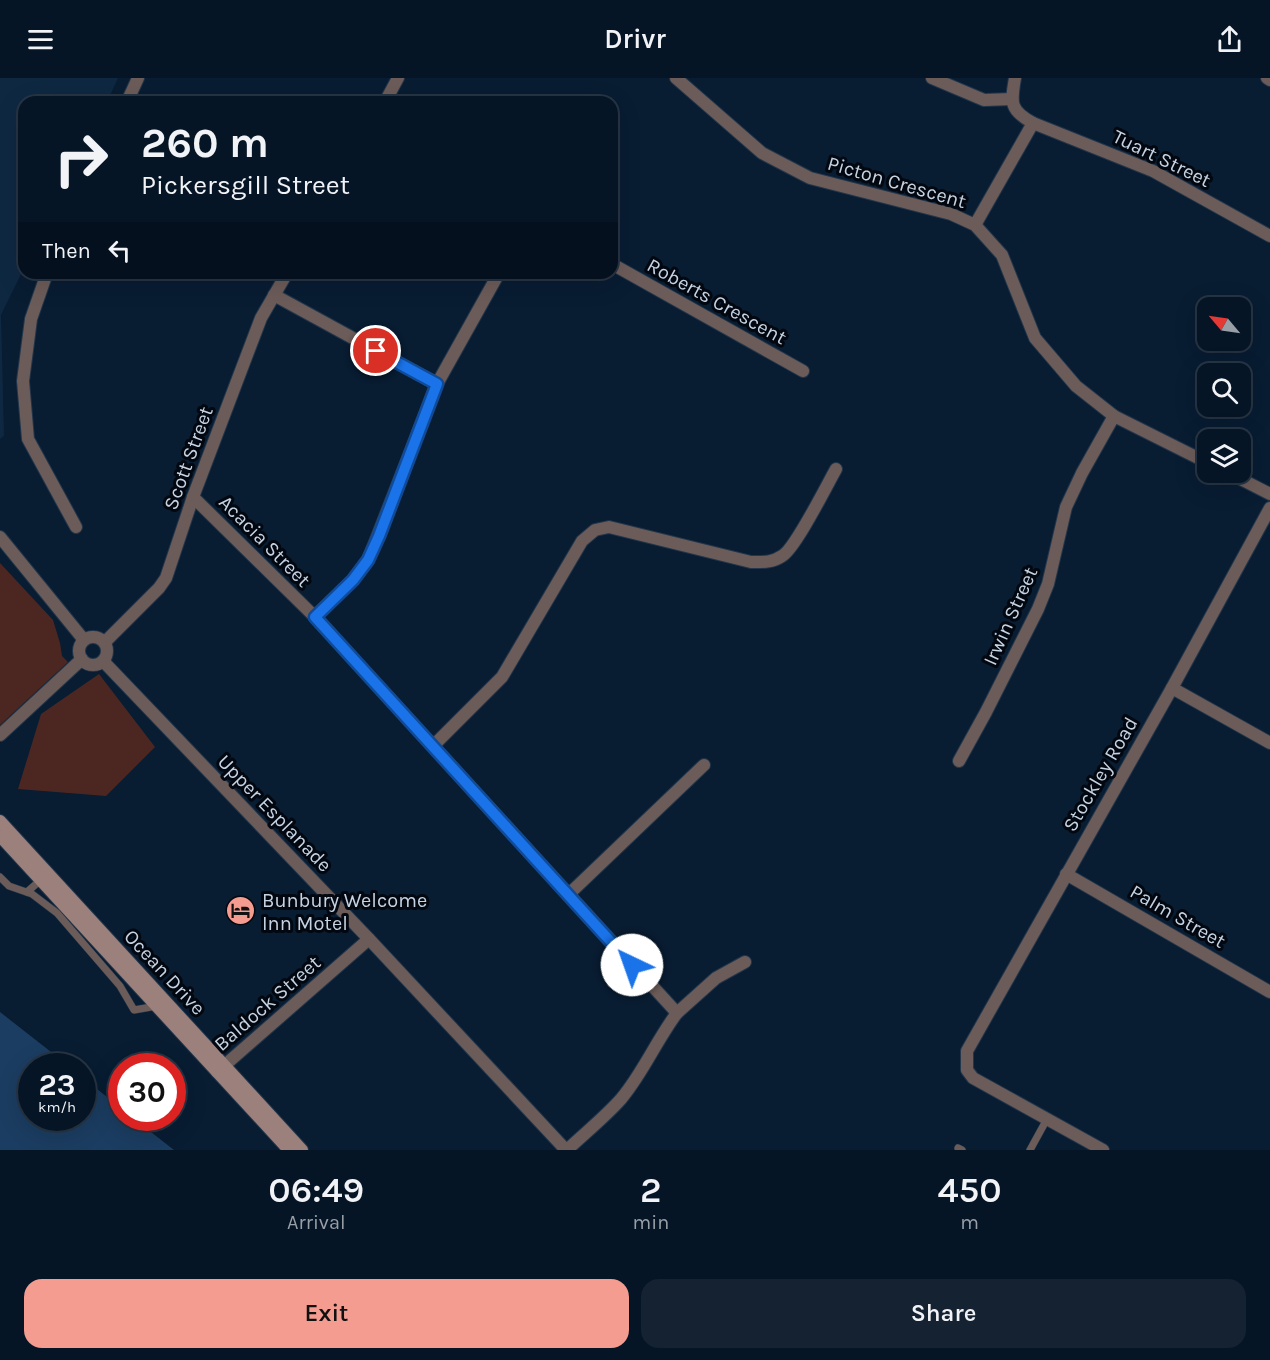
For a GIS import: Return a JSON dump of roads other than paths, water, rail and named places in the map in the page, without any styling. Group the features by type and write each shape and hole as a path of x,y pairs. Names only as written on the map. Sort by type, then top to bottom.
{"main road":[{"name":"Ocean Drive","path":"0,820 44,877"},
{"name":"Ocean Drive","path":"0,836 44,877 221,1069 302,1150"},
{"name":"Ocean Drive","path":"221,1069 289,1150"}],"street":[{"path":"130,96 138,78"},
{"path":"388,96 398,78"},
{"name":"Picton Crescent","path":"676,78 762,153 810,178 951,214 975,225 1002,255 1035,338 1076,386 1114,416 1197,458"},
{"path":"932,78 984,100 1012,99"},
{"path":"975,225 1033,123 1018,115 1012,99 1015,78"},
{"name":"Tuart Street","path":"1033,123 1153,171 1270,236"},
{"name":"Roberts Crescent","path":"618,267 803,371"},
{"path":"45,279 31,319 23,381 28,439 76,527"},
{"name":"Scott Street","path":"105,642 159,588 166,578 193,497 261,318 283,279"},
{"path":"315,617 353,580 368,560 437,384 496,279"},
{"path":"274,295 437,384"},
{"name":"Irwin Street","path":"959,761 1038,609 1048,584 1066,507 1082,472 1114,416"},
{"path":"433,746 502,677 582,541 595,530 609,527 751,562 768,562 784,556 836,469"},
{"path":"1248,483 1270,494"},
{"name":"Acacia Street","path":"193,497 315,617 677,1013"},
{"name":"Stockley Road","path":"1047,1119 973,1078 967,1070 967,1051 1172,688 1270,508"},
{"path":"0,537 84,640"},
{"path":"93,636 105,642 108,654 103,661 94,665 85,663 79,651 84,640 93,636"},
{"path":"0,735 82,659"},
{"name":"Upper Esplanade","path":"103,661 369,939 566,1150"},
{"path":"1172,688 1270,743"},
{"path":"568,895 704,765"},
{"name":"Palm Street","path":"1066,874 1270,992"},
{"name":"Baldock Street","path":"221,1069 369,939"},
{"path":"566,1150 620,1099 636,1079 677,1013 716,978 745,962"},
{"path":"1047,1119 1103,1150"}],"lane":[{"path":"0,877 9,886 27,892 57,913 120,986 134,1010 160,1003"},
{"path":"27,892 44,877"},
{"path":"1030,1150 1047,1119"}],"place":[{"name":"Bunbury Welcome Inn Motel","path":"241,911"}]}
